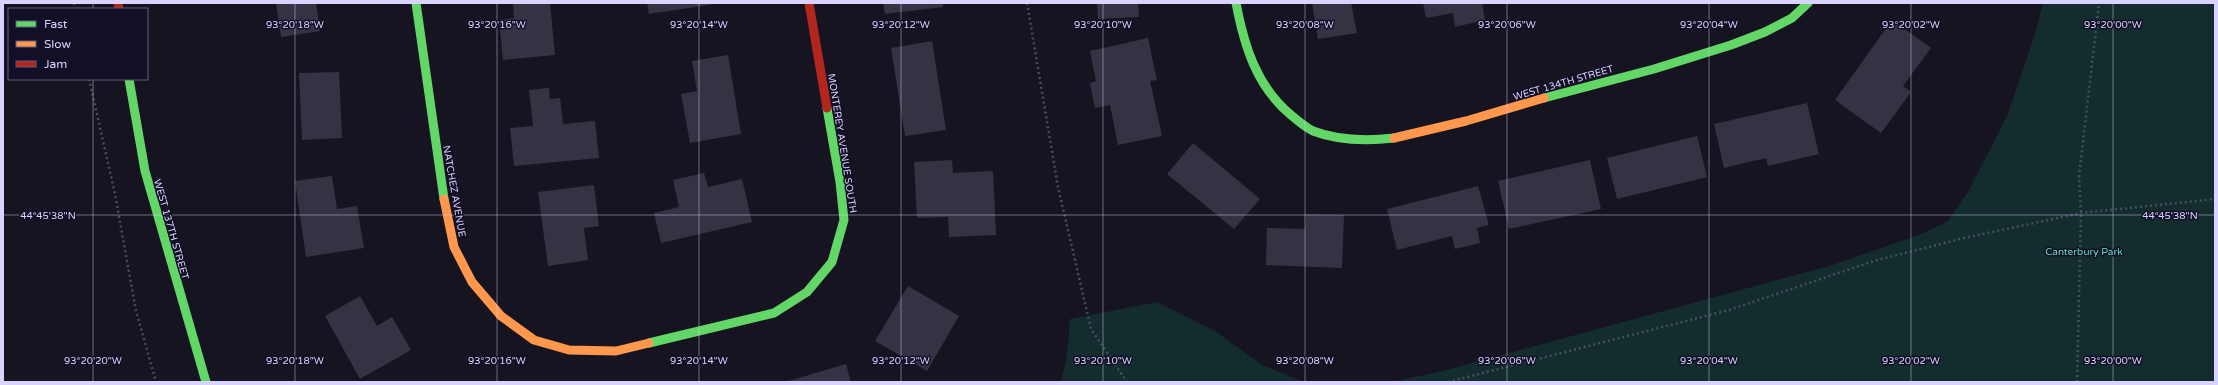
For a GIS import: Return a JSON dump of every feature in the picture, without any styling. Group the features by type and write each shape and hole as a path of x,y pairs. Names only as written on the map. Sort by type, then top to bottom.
{"street":[{"name":"NATCHEZ AVENUE","path":"416,3 444,201 454,247 472,282 501,316 534,340 569,350 616,351 687,334"},
{"name":"MONTEREY AVENUE SOUTH","path":"687,334 774,313 807,292 832,262 844,220 840,182 809,3"},
{"name":"WEST 134TH STREET","path":"1236,3 1246,50 1258,78 1281,109 1312,131 1348,140 1398,138 1463,122 1561,93 1706,54 1765,32 1802,11 1808,3"},
{"name":"WEST 137TH STREET","path":"129,80 145,171 206,382"}],"path":[{"path":"1027,3 1058,187 1091,329 1127,382"},
{"path":"2077,382 2081,214 2079,177 2099,3"},
{"path":"88,80 115,194 136,312 156,382"},
{"path":"1448,382 1729,310 1874,261 1964,238 2081,214 2215,199"}],"green space":[{"name":"Canterbury Park","path":"2043,3 2215,3 2215,382 1390,382 1439,372 1829,266 1919,235 1948,221 1969,190 2007,116 2034,37"},
{"path":"1157,302 1215,331 1262,365 1303,382 1061,382 1067,356 1070,319"}],"building":[{"path":"276,3 316,3 320,31 281,37"},
{"path":"513,3 550,3 555,55 503,60 499,20 514,18"},
{"path":"647,3 715,3 715,4 649,14"},
{"path":"883,3 943,3 943,7 885,14"},
{"path":"1097,3 1138,3 1139,17 1098,19"},
{"path":"1312,3 1351,3 1357,33 1318,39"},
{"path":"1423,3 1482,3 1485,20 1455,27 1453,13 1426,18"},
{"path":"1892,20 1931,48 1903,86 1911,92 1881,133 1835,100"},
{"path":"1148,38 1157,80 1150,81 1162,136 1118,145 1110,105 1095,108 1090,83 1096,81 1090,51"},
{"path":"932,41 946,130 905,136 891,48"},
{"path":"728,55 741,134 690,143 681,94 697,91 692,61"},
{"path":"339,72 342,138 302,140 299,73"},
{"path":"549,88 550,99 560,98 563,124 595,121 599,158 514,166 510,128 533,126 529,90"},
{"path":"1807,103 1819,154 1768,166 1766,158 1724,168 1714,124"},
{"path":"1697,136 1707,177 1617,199 1607,158"},
{"path":"1193,143 1260,199 1234,229 1167,174"},
{"path":"952,160 953,173 993,171 996,235 949,237 948,217 917,218 914,162"},
{"path":"1590,160 1601,209 1509,229 1498,181"},
{"path":"704,173 708,187 742,179 752,222 661,243 654,213 679,207 673,180"},
{"path":"332,176 337,209 357,206 364,248 306,257 295,181"},
{"path":"594,185 599,226 584,228 588,260 548,266 538,192"},
{"path":"1478,186 1489,225 1477,228 1480,243 1455,249 1452,236 1397,250 1387,209"},
{"path":"1306,214 1344,215 1342,268 1266,265 1267,228 1305,229"},
{"path":"908,286 959,316 927,371 875,341"},
{"path":"360,296 377,326 392,317 411,350 360,379 325,316"},
{"path":"846,364 851,382 785,382"}],"traffic: fast":[{"path":"416,3 444,199"},
{"path":"1236,3 1243,34 1253,64 1260,78 1279,104 1304,126 1313,131 1333,137 1363,140 1394,138"},
{"path":"1544,98 1654,69 1731,45 1765,32 1792,18 1808,3"},
{"path":"129,80 145,171 206,382"},
{"path":"649,343 774,313 807,292 832,262 844,220 840,182 827,108"}],"traffic: slow":[{"path":"1394,138 1466,121 1544,98"},
{"path":"444,199 454,247 472,282 501,316 534,340 569,350 616,351 649,343"}],"traffic: jam":[{"path":"118,3 119,8"},
{"path":"809,3 827,108"}]}
